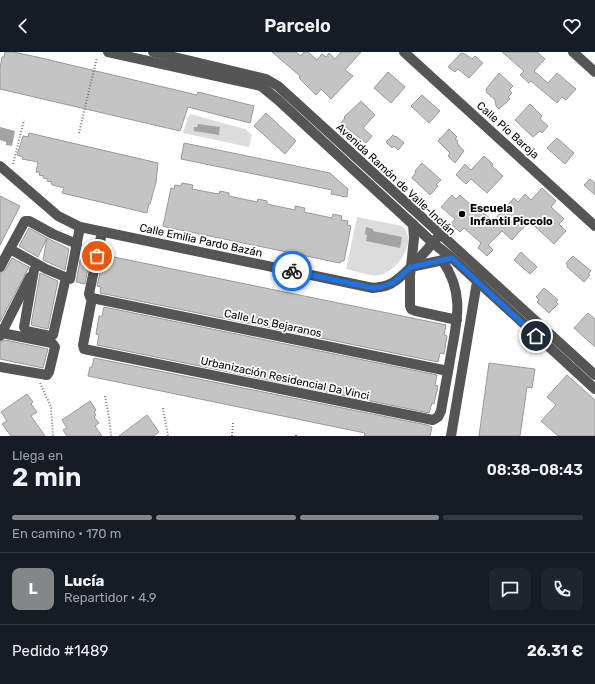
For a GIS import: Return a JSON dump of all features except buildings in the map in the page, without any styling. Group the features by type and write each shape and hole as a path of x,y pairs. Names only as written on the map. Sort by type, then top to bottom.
{"street":[{"name":"Avenida Ramón de Valle-Inclán","path":"108,52 266,79 278,86 436,239"},
{"name":"Avenida Ramón de Valle-Inclán","path":"154,52 191,66 261,86 278,98 413,224 478,270 595,375"},
{"path":"191,66 198,52"},
{"name":"Calle Pío Baroja","path":"404,52 595,226"},
{"path":"573,52 595,72"},
{"name":"Calle Emilia Pardo Bazán","path":"0,166 58,216 80,227 373,288 393,283 411,267 436,239"},
{"path":"0,267 24,222 27,221 77,244"},
{"path":"413,224 414,238 411,267 411,309 457,320"},
{"path":"10,249 35,267 70,279 80,227"},
{"name":"Urbanización Residencial Da Vinci","path":"102,232 89,294 92,298 83,347 86,349 433,420 440,415 458,312 455,285 448,269 447,259"},
{"path":"436,239 447,259 477,281 595,389"},
{"path":"411,267 447,259"},
{"path":"35,267 24,327 26,331 50,336 53,335 66,277"},
{"path":"0,367 47,375 49,372 55,347 52,343 1,334 35,267"},
{"path":"451,436 478,270"},
{"name":"Calle Los Bejaranos","path":"92,298 448,371"}],"path":[{"path":"79,133 97,56"},
{"path":"13,164 24,120"},
{"path":"39,380 51,407 53,436"},
{"path":"105,396 111,436"},
{"path":"163,408 168,436"},
{"path":"232,424 232,436"}],"shaded area":[{"path":"190,114 245,129 252,135 249,147 183,133"},
{"path":"198,124 220,127 219,135 194,131 194,127 197,127"},
{"path":"0,127 15,131 12,146 6,145 6,142 0,140"},
{"path":"357,217 402,226 407,232 407,247 404,255 393,268 387,272 380,275 372,275 346,269"},
{"path":"366,227 373,229 373,231 402,237 400,248 366,241"}],"way so far":[{"path":"97,256 102,232 292,271"}],"place":[{"name":"Escuela Infantil Piccolo","path":"462,214"}],"route":[{"path":"292,271 373,288 393,283 411,267 452,258 536,336"}]}
